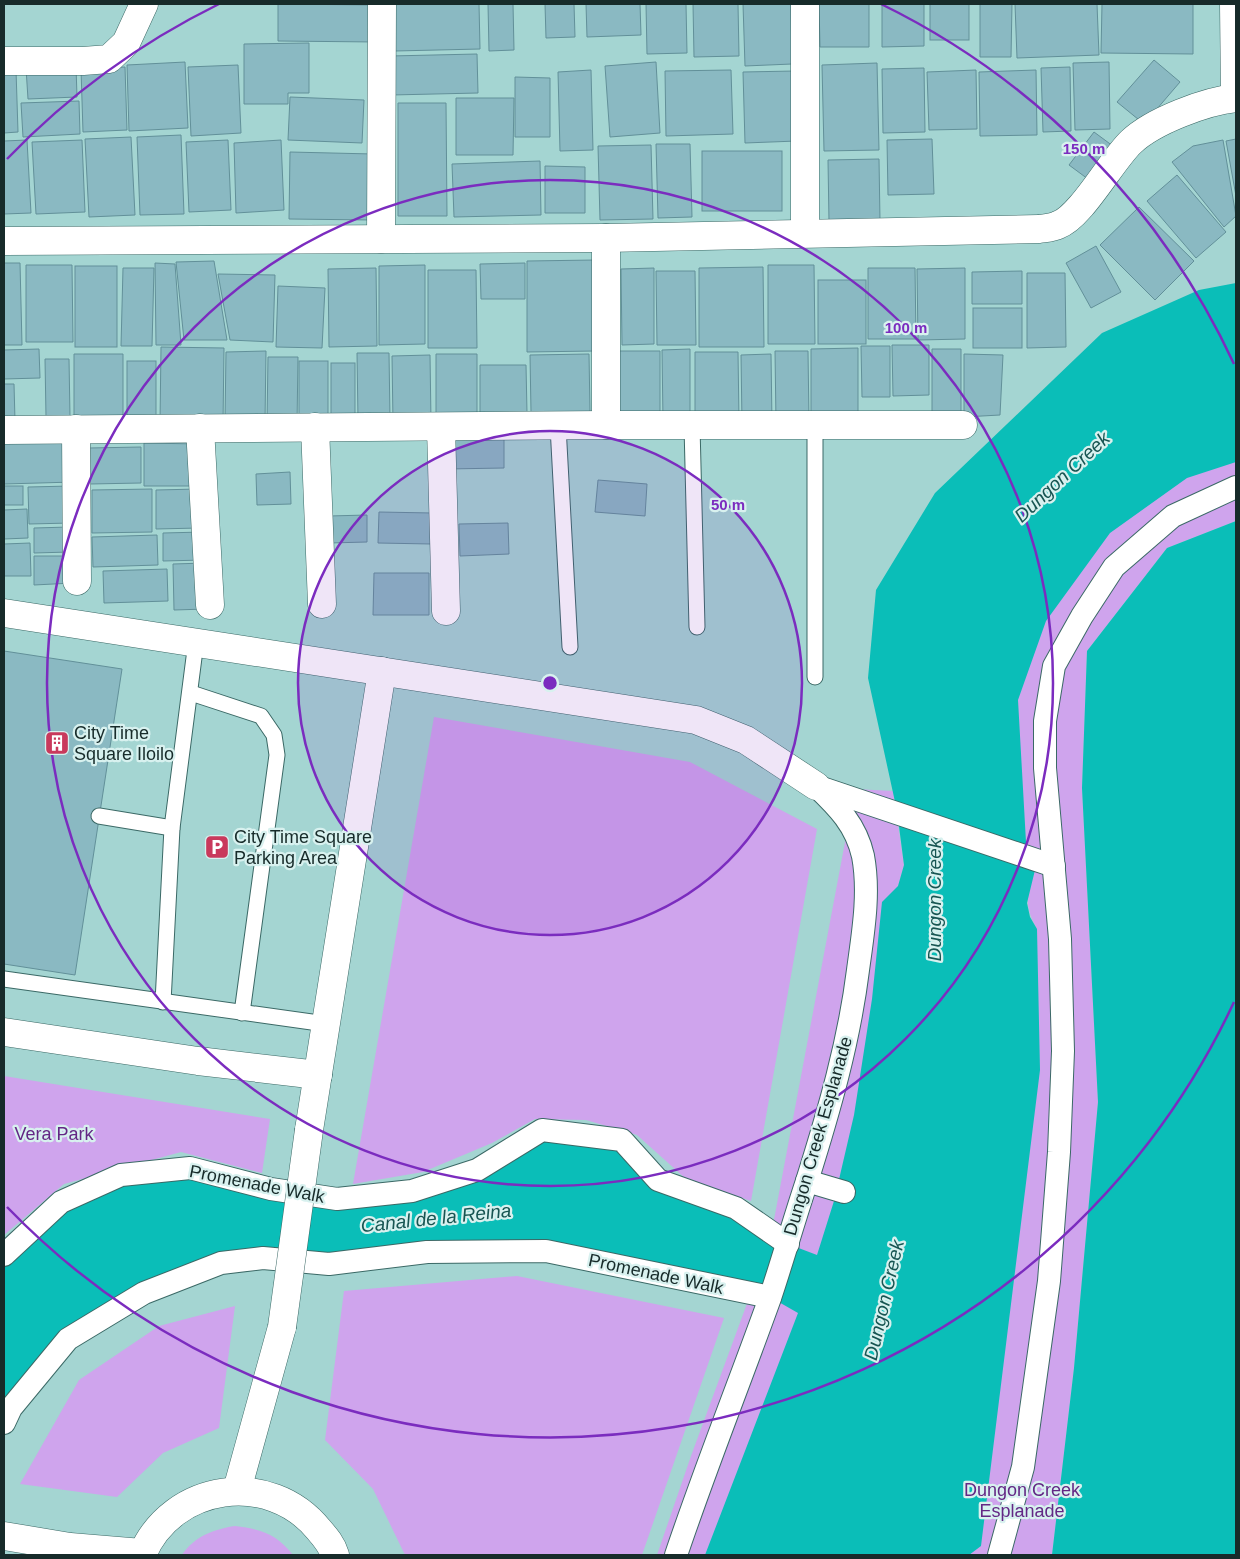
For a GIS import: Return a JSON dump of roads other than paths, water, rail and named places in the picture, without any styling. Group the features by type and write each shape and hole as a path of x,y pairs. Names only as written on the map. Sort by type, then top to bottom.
{"street":[{"path":"4,61 109,60 126,43 144,4"},
{"path":"381,239 382,4"},
{"path":"804,233 805,4"},
{"path":"4,241 606,238 1039,230 1059,225 1074,214 1131,142 1151,128 1185,111 1235,98 1234,4"},
{"path":"606,238 606,425"},
{"path":"4,430 606,425 963,425"},
{"path":"441,426 446,611"},
{"path":"315,427 322,604"},
{"path":"200,428 210,605"},
{"path":"76,429 77,581"},
{"path":"1000,1555 1023,1468 1050,1281 1059,1152 1062,1051 1060,939 1045,768 1045,721 1054,666 1082,616 1114,567 1173,516 1236,487"},
{"path":"4,613 696,720 746,740 816,786 1054,866"},
{"path":"237,1490 282,1327 309,1130 382,671"},
{"name":"Dungon Creek Esplanade","path":"676,1555 788,1244 828,1115 853,1006 863,933 866,880 862,856 852,826 833,802 816,786"},
{"path":"4,1032 198,1061 318,1075"},
{"name":"Promenade Walk","path":"4,1255 61,1202 121,1175 190,1168 271,1189 337,1199 403,1192 412,1191 477,1170 542,1130 622,1140 658,1180 736,1208 788,1244"},
{"path":"807,1181 844,1192"},
{"name":"Promenade Walk","path":"4,1423 11,1408 68,1339 144,1293 221,1263 263,1258 329,1264 427,1252 546,1251 770,1297"},
{"path":"4,1536 70,1547 142,1554 158,1528 180,1508 207,1495 237,1490 275,1497 308,1516 332,1546 335,1555"}],"lane":[{"path":"558,426 570,647"},
{"path":"692,426 698,627"},
{"path":"814,426 815,677"},
{"path":"163,1002 172,828 196,642"},
{"path":"190,693 261,716 274,735 277,755 242,1013"},
{"path":"99,816 172,828"},
{"path":"4,979 326,1024"}],"water":[{"path":"1236,283 1236,462 1187,478 1110,533 1046,621 1018,700 1026,842 1035,870 1027,903 1030,917 1037,929 1040,1070 981,1546 969,1555 705,1555 798,1313 770,1297 546,1251 221,1263 68,1339 4,1423 4,1255 61,1202 190,1168 271,1189 412,1191 542,1130 622,1140 658,1180 788,1244 817,1255 834,1201 854,1115 872,999 882,902 898,886 904,865 897,811 868,678 876,590 935,493 1102,333 1199,290"},
{"path":"1236,521 1236,1555 1052,1555 1074,1368 1098,1102 1082,788 1087,651 1167,548"}],"place":[{"name":"City Time Square Iloilo","path":"57,743"},
{"name":"City Time Square Parking Area","path":"217,847"}],"water label":[{"name":"Dungon Creek","path":"1062,477"},
{"name":"Dungon Creek","path":"934,900"},
{"name":"Canal de la Reina","path":"436,1218"},
{"name":"Dungon Creek","path":"884,1300"}],"park label":[{"name":"Vera Park","path":"54,1134"}]}
